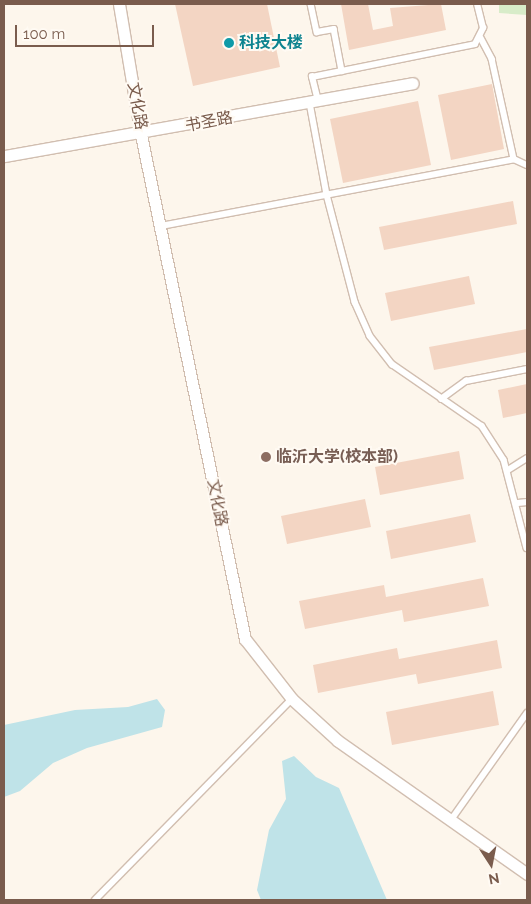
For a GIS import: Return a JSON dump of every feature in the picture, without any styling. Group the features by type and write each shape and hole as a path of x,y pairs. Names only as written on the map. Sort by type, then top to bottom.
{"street":[{"name":"文化路","path":"119,4 141,135 245,639 292,699 338,741 527,874"},
{"name":"书圣路","path":"4,156 141,135 413,83"}],"lane":[{"path":"311,4 317,32 334,29 342,71"},
{"path":"478,4 481,38 492,59 514,160"},
{"path":"481,38 475,44 312,77 314,102 327,195 355,302 370,336 392,364 482,426 508,470 518,503 527,548"},
{"path":"161,226 514,160 527,165"},
{"path":"441,399 466,381 527,369"},
{"path":"508,470 527,458"},
{"path":"518,503 527,502"},
{"path":"96,900 292,699"},
{"path":"451,820 527,713"}],"green space":[{"path":"499,4 527,4 527,15 499,13"}],"water":[{"path":"157,699 165,710 162,727 87,748 53,763 20,791 4,797 4,725 75,710 128,707"},
{"path":"294,756 316,777 339,788 387,900 261,900 257,890 269,830 286,799 282,761"}],"building":[{"name":"科技大楼","path":"175,4 267,4 280,67 193,86"},
{"path":"341,4 368,4 373,30 393,26 390,8 441,4 446,30 349,50"},
{"path":"492,84 504,149 451,160 438,95"},
{"path":"418,101 431,165 343,183 330,119"},
{"path":"513,201 517,224 384,250 379,227"},
{"path":"469,276 475,304 391,321 385,293"},
{"path":"527,329 527,352 434,370 429,347"},
{"path":"527,384 527,413 503,418 498,390"},
{"path":"459,451 464,479 380,495 375,467"},
{"path":"365,499 371,527 287,544 281,516"},
{"path":"470,514 476,542 391,559 386,531"},
{"path":"483,578 489,606 404,622 402,610 305,629 299,601 384,585 386,597"},
{"path":"497,640 502,668 418,684 416,674 318,693 313,665 397,648 399,659"},
{"path":"493,691 499,725 392,745 386,712"}],"place":[{"name":"科技大楼","path":"229,43"},
{"name":"临沂大学(校本部)","path":"266,457"}]}
